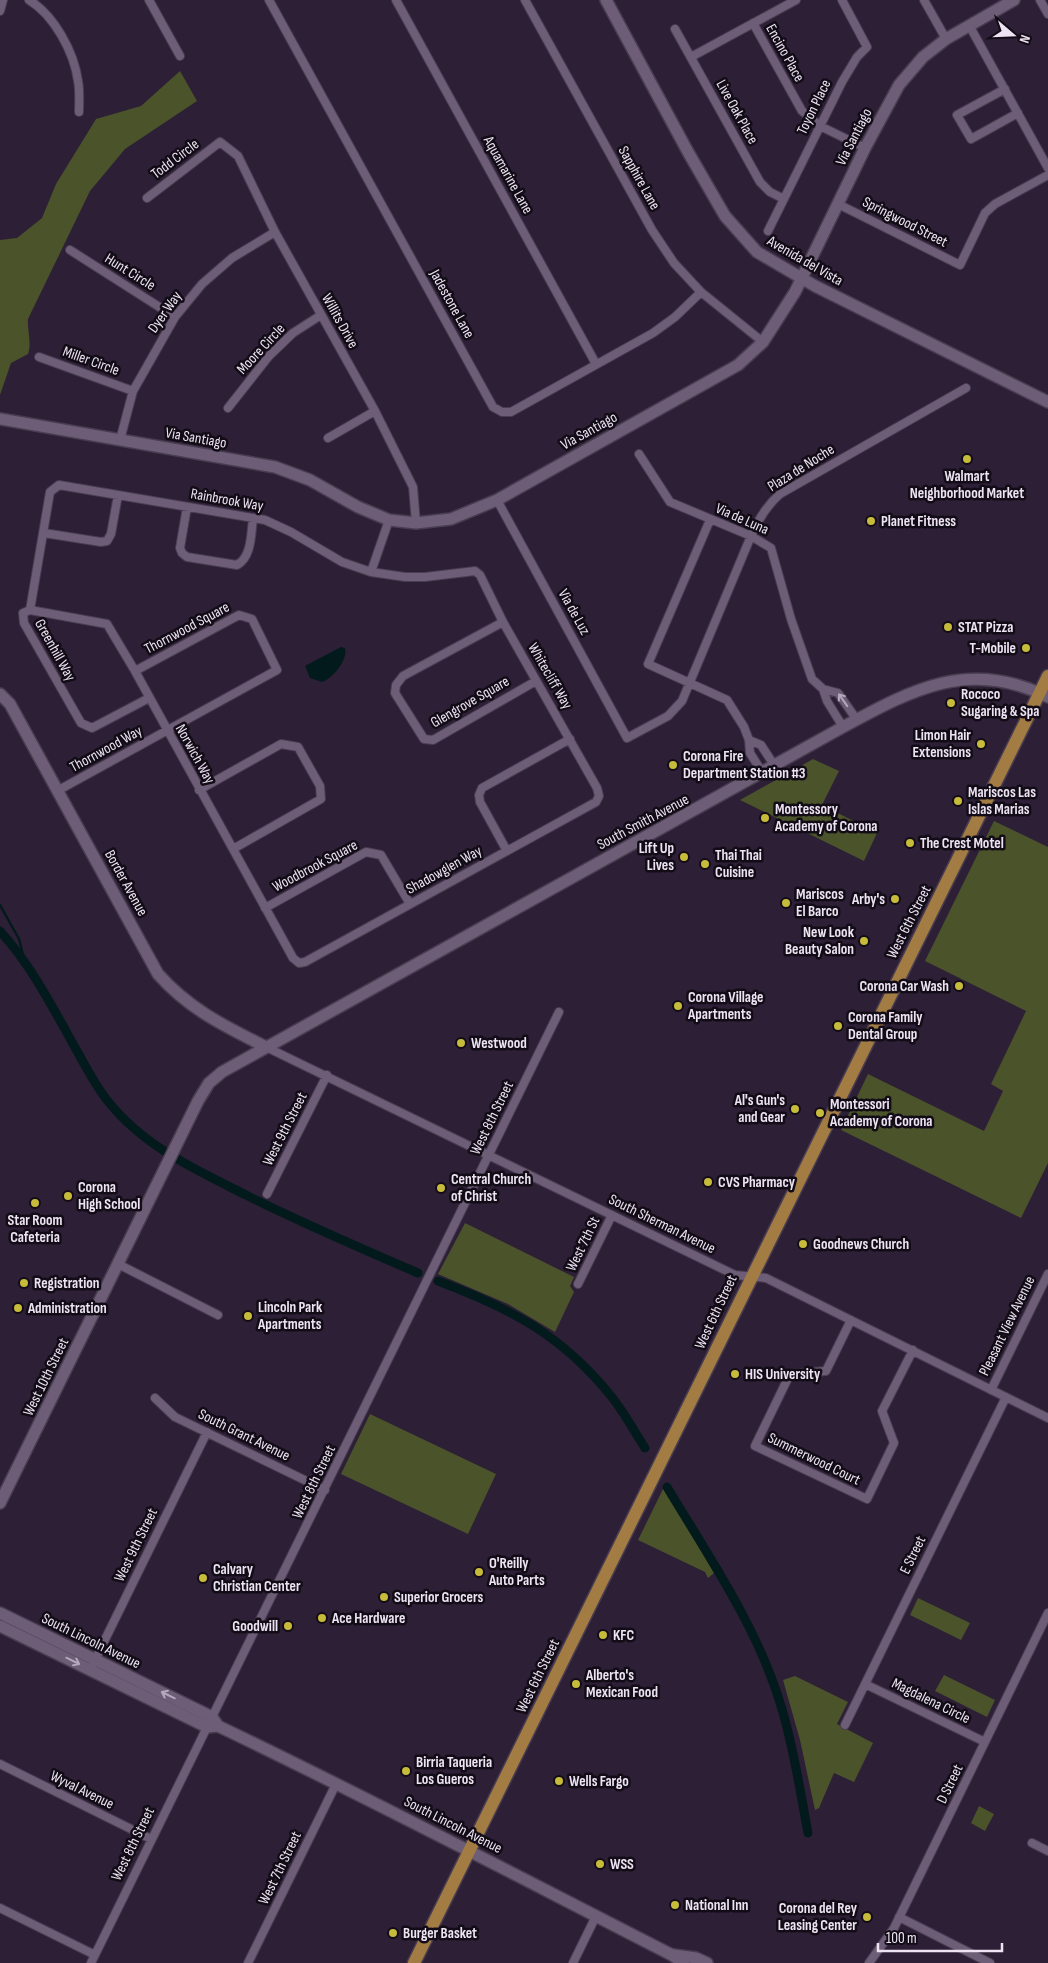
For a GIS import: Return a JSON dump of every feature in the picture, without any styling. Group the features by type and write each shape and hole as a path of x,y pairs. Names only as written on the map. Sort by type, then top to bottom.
{"main road":[{"name":"West 6th Street","path":"414,1963 751,1277 1044,695 1048,676"}],"street":[{"path":"0,11 3,0"},
{"path":"29,0 47,13 70,53 78,83 79,112"},
{"path":"149,0 180,56"},
{"name":"Jadestone Lane","path":"268,0 493,407 502,412 511,412 653,333 676,317 700,292"},
{"name":"Aquamarine Lane","path":"396,0 596,364"},
{"name":"Sapphire Lane","path":"525,0 652,230 674,263 700,292 763,342"},
{"name":"Avenida del Vista","path":"606,0 688,152 726,216 757,252 802,278 1048,402"},
{"path":"690,56 796,0"},
{"name":"Toyon Place","path":"768,231 842,82 857,57 867,47 842,0"},
{"path":"924,0 946,39"},
{"name":"Via Santiago","path":"0,419 275,467 310,480 358,507 389,520 416,523 451,519 497,500 738,365 763,342 802,278 865,148 899,85 923,57 946,39 1014,0"},
{"path":"1040,0 1048,14"},
{"name":"Encino Place","path":"753,23 802,111 820,126 865,148"},
{"path":"969,26 1048,168"},
{"name":"Live Oak Place","path":"675,29 760,182 770,192 784,199"},
{"path":"1004,89 957,115 971,140 1018,113"},
{"name":"Todd Circle","path":"147,198 220,142"},
{"name":"Willits Drive","path":"220,142 238,156 275,232 375,411 413,487 416,523"},
{"name":"Springwood Street","path":"838,204 960,265 985,214 995,204 1048,175"},
{"name":"Dyer Way","path":"120,440 133,391 175,317 202,284 232,258 275,232"},
{"name":"Hunt Circle","path":"70,250 175,317"},
{"name":"Moore Circle","path":"228,408 269,356 293,333 321,315"},
{"name":"Miller Circle","path":"39,357 133,391"},
{"name":"Plaza de Noche","path":"627,738 668,716 682,702 760,516 780,494 966,388"},
{"path":"328,438 375,411"},
{"name":"Via de Luna","path":"639,454 670,502 751,536 771,548 791,619 812,679 823,689 838,693 857,720"},
{"name":"Rainbrook Way","path":"54,487 60,485 253,518 276,524 342,562 371,572 425,577 475,571"},
{"name":"Greenhill Way","path":"54,487 50,492 30,610 23,613 24,623 81,723 92,728 149,698"},
{"path":"44,533 101,542 107,541 111,534 118,495"},
{"name":"Via de Luz","path":"497,500 627,738"},
{"path":"187,507 180,548 182,553 188,557 237,565 247,556 253,518"},
{"path":"371,572 389,520"},
{"path":"710,520 648,664 728,700 749,740 750,753 762,772"},
{"name":"Whitecliff Way","path":"475,571 480,575 503,622 570,739 599,796"},
{"name":"Norwich Way","path":"30,610 107,624 135,671 293,958 299,963"},
{"name":"Thornwood Square","path":"135,671 239,615 252,619 277,670 167,731"},
{"name":"Glengrove Square","path":"503,622 403,676 396,685 395,694 424,739 433,740 536,681"},
{"name":"South Smith Avenue","path":"266,1047 667,825 704,807 843,727 919,689 960,679 998,681 1044,695"},
{"name":"Via de Luna","path":"823,689 827,701 843,727"},
{"name":"Border Avenue","path":"0,694 10,704 158,974 176,995 197,1010 266,1047"},
{"name":"Thornwood Way","path":"57,791 167,731"},
{"path":"507,851 480,802 479,795 482,788 570,739"},
{"path":"749,740 761,745 774,766"},
{"path":"200,790 281,744 298,747 320,786 322,799 233,849"},
{"name":"Shadowglen Way","path":"299,963 305,962 596,802 599,796"},
{"name":"Woodbrook Square","path":"265,908 366,852 381,855 410,904"},
{"name":"West 8th Street","path":"91,1963 151,1839 212,1723 559,1012"},
{"name":"South Sherman Avenue","path":"266,1047 490,1154 735,1275 766,1278 1048,1418"},
{"name":"West 10th Street","path":"0,1503 174,1150 210,1083 222,1072 266,1047"},
{"name":"West 9th Street","path":"267,1194 327,1075"},
{"name":"West 7th St","path":"578,1284 612,1215"},
{"path":"118,1264 218,1315"},
{"name":"Pleasant View Avenue","path":"991,1390 1048,1274"},
{"name":"Summerwood Court","path":"850,1320 826,1371 790,1374 756,1446 867,1499 894,1443 882,1411 913,1350"},
{"name":"E Street","path":"845,1725 1006,1397"},
{"name":"South Grant Avenue","path":"155,1398 175,1417 325,1490"},
{"name":"West 9th Street","path":"92,1664 207,1432"},
{"name":"South Lincoln Avenue","path":"0,1613 92,1664 470,1850 672,1955 683,1963"},
{"name":"D Street","path":"869,1963 899,1917 1048,1614"},
{"name":"South Lincoln Avenue","path":"0,1626 92,1664"},
{"name":"Magdalena Circle","path":"865,1684 985,1742"},
{"name":"Wyval Avenue","path":"0,1764 151,1839"},
{"name":"West 7th Street","path":"248,1963 336,1784"},
{"path":"1032,1843 1048,1851"},
{"path":"0,1908 95,1955"},
{"path":"573,1963 596,1916"},
{"path":"899,1917 990,1963"},
{"name":"South Lincoln Avenue","path":"672,1955 696,1958 707,1963"}],"green space":[{"path":"180,71 197,101 125,149 90,191 28,319 30,345 28,354 11,363 0,395 0,240 17,238 42,218 56,184 96,119 141,106"},
{"path":"813,759 839,771 822,805 877,833 864,861 740,800"},
{"path":"994,821 1048,847 1048,1163 1021,1218 841,1130 868,1074 984,1131 1003,1091 991,1084 1026,1011 925,961"},
{"path":"465,1223 574,1277 570,1286 574,1292 555,1332 508,1304 438,1274"},
{"path":"370,1414 496,1474 468,1534 341,1474"},
{"path":"664,1487 714,1573 708,1578 705,1572 638,1540"},
{"path":"918,1598 970,1623 961,1640 910,1615"},
{"path":"944,1675 995,1700 987,1717 935,1691"},
{"path":"795,1676 848,1702 837,1724 873,1743 854,1782 834,1773 819,1808 815,1810 800,1740 783,1680"},
{"path":"979,1806 994,1814 985,1831 971,1823"}],"shaded area":[{"path":"341,647 345,648 344,658 335,673 322,682 310,678 305,666"}],"waterway":[{"path":"0,905 19,939 25,963"},
{"path":"0,931 22,959 51,1004 87,1070 107,1100 137,1131 170,1155 207,1176 418,1273"},
{"path":"438,1281 511,1313 554,1340 573,1356 611,1396 645,1448"},
{"path":"667,1487 746,1621 771,1677 790,1738 808,1833"}],"place":[{"name":"Walmart Neighborhood Market","path":"967,459"},
{"name":"Planet Fitness","path":"871,521"},
{"name":"STAT Pizza","path":"948,627"},
{"name":"T-Mobile","path":"1026,648"},
{"name":"Rococo Sugaring & Spa","path":"951,703"},
{"name":"Limon Hair Extensions","path":"981,744"},
{"name":"Corona Fire Department Station #3","path":"673,765"},
{"name":"Mariscos Las Islas Marias","path":"958,801"},
{"name":"Montessory Academy of Corona","path":"765,818"},
{"name":"The Crest Motel","path":"910,843"},
{"name":"Lift Up Lives","path":"684,857"},
{"name":"Thai Thai Cuisine","path":"705,864"},
{"name":"Arby's","path":"895,899"},
{"name":"Mariscos El Barco","path":"786,903"},
{"name":"New Look Beauty Salon","path":"864,941"},
{"name":"Corona Car Wash","path":"959,986"},
{"name":"Corona Village Apartments","path":"678,1006"},
{"name":"Corona Family Dental Group","path":"838,1026"},
{"name":"Westwood","path":"461,1043"},
{"name":"Al's Gun's and Gear","path":"795,1109"},
{"name":"Montessori Academy of Corona","path":"820,1113"},
{"name":"CVS Pharmacy","path":"708,1182"},
{"name":"Central Church of Christ","path":"441,1188"},
{"name":"Corona High School","path":"68,1196"},
{"name":"Star Room Cafeteria","path":"35,1203"},
{"name":"Goodnews Church","path":"803,1244"},
{"name":"Registration","path":"24,1283"},
{"name":"Administration","path":"18,1308"},
{"name":"Lincoln Park Apartments","path":"248,1316"},
{"name":"HIS University","path":"735,1374"},
{"name":"O'Reilly Auto Parts","path":"479,1572"},
{"name":"Calvary Christian Center","path":"203,1578"},
{"name":"Superior Grocers","path":"384,1597"},
{"name":"Ace Hardware","path":"322,1618"},
{"name":"Goodwill","path":"288,1626"},
{"name":"KFC","path":"603,1635"},
{"name":"Alberto's Mexican Food","path":"576,1684"},
{"name":"Birria Taqueria Los Gueros","path":"406,1771"},
{"name":"Wells Fargo","path":"559,1781"},
{"name":"WSS","path":"600,1864"},
{"name":"National Inn","path":"675,1905"},
{"name":"Corona del Rey Leasing Center","path":"867,1917"},
{"name":"Burger Basket","path":"393,1933"}]}
